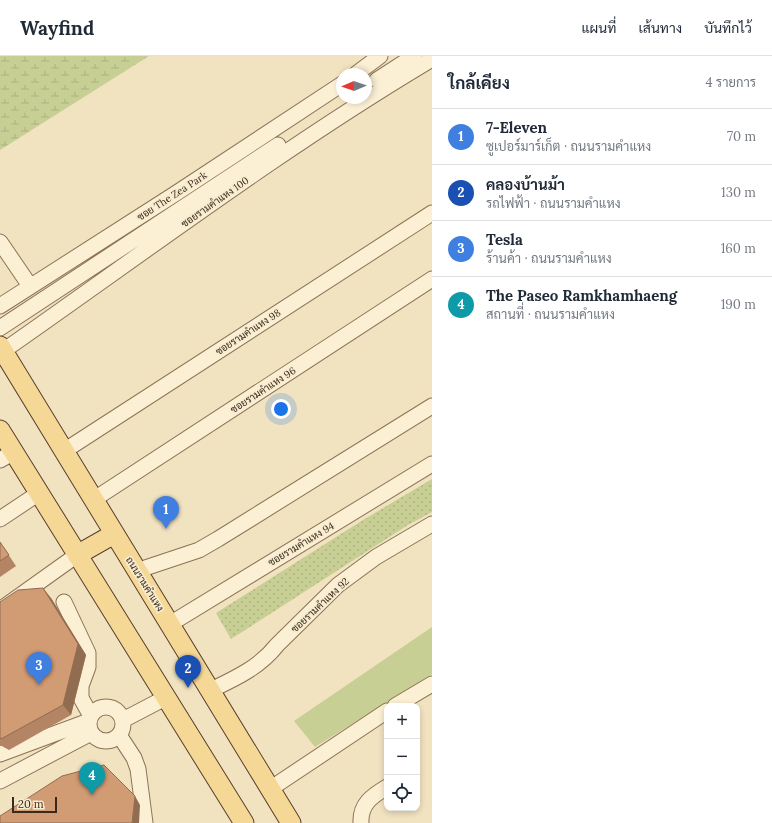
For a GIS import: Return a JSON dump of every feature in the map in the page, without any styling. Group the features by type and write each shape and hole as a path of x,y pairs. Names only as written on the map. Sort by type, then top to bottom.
{"main road":[{"name":"ถนนรามคำแหง","path":"2,348 93,500 211,690 291,823"},
{"path":"0,430 7,456 39,493 244,823"},
{"path":"77,555 114,534"}],"street":[{"path":"364,68 380,56"},
{"path":"372,84 414,56"},
{"name":"ซอยรามคำแหง 100","path":"2,348 270,163 378,91 432,59"},
{"name":"ซอย The Zea Park","path":"0,306 336,88"},
{"name":"ซอยรามคำแหง 100","path":"0,328 341,104"},
{"name":"ซอยรามคําแหง 98","path":"64,451 432,213"},
{"path":"0,242 30,286"},
{"name":"ซอยรามคําแหง 96","path":"93,500 432,279"},
{"path":"136,570 199,550 432,406"},
{"name":"ซอยรามคําแหง 94","path":"170,624 432,464"},
{"path":"0,519 39,493"},
{"name":"ซอยรามคําแหง 92","path":"211,690 251,670 270,655 277,645 338,585 376,557 432,524"},
{"path":"0,610 77,555"},
{"path":"0,781 90,723 100,708 106,707 117,711 123,720 123,725 119,736 110,741 104,741 99,740 90,723 81,698 81,686 88,667 88,653 64,602"},
{"path":"400,703 432,684"},
{"path":"123,720 165,698"},
{"path":"270,789 384,713"},
{"path":"0,754 90,723"},
{"path":"119,736 134,758 138,769 145,823"},
{"path":"361,823 360,816 370,797 384,789"}],"green space":[{"path":"0,56 149,56 0,150"},
{"path":"432,479 432,512 408,525 231,639 216,613 363,520"},
{"path":"432,627 432,674 315,747 294,721"}],"building":[{"path":"0,542 9,555 0,561"},
{"path":"43,588 78,644 63,705 1,739 0,602 18,590"},
{"path":"104,765 135,796 132,823 0,823 0,816 62,776"}],"place":[{"name":"7-Eleven","path":"166,529"},
{"name":"Tesla","path":"39,685"},
{"name":"คลองบ้านม้า","path":"188,688"},
{"name":"The Paseo Ramkhamhaeng","path":"92,795"}]}
